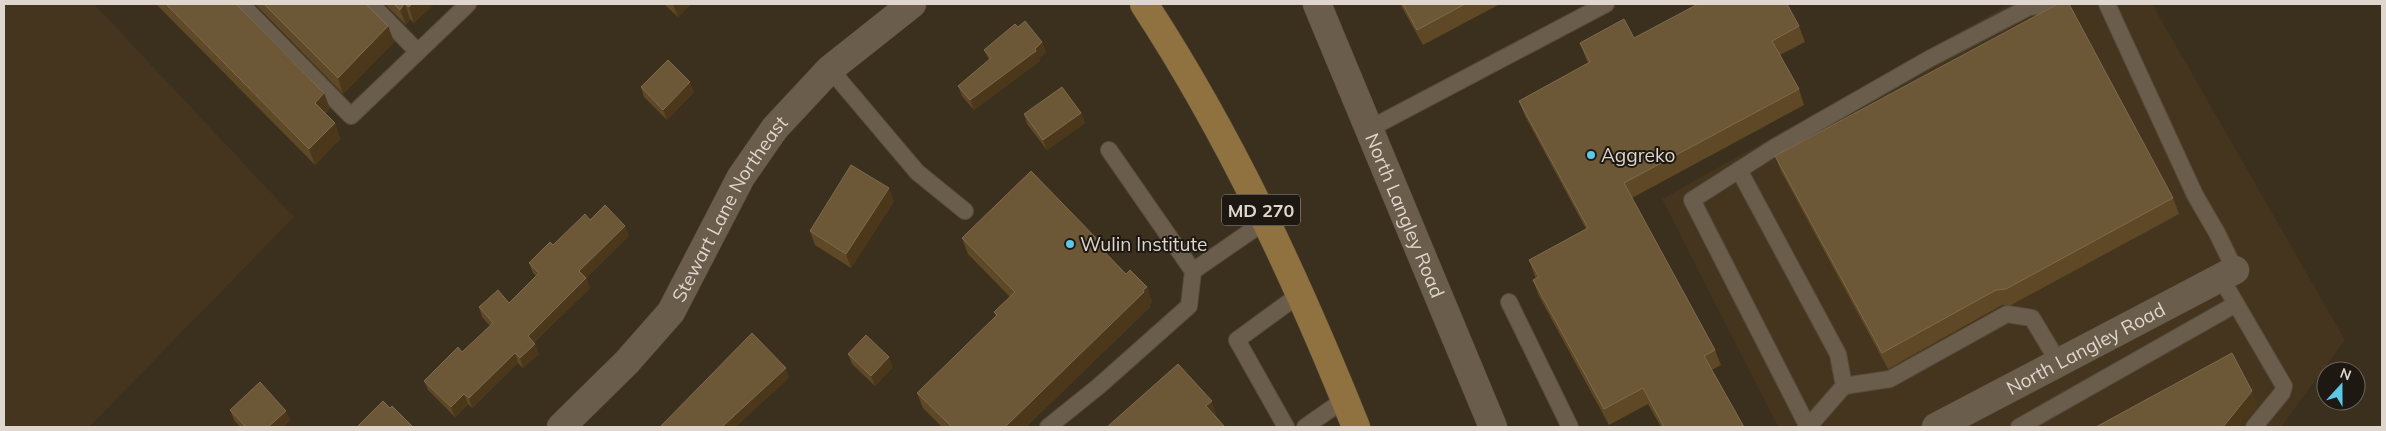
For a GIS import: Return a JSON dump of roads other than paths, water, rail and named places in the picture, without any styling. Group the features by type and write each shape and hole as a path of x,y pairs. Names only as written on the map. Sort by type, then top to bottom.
{"main road":[{"name":"MD 270","path":"1144,4 1212,114 1267,220 1356,427"}],"street":[{"name":"Stewart Lane Northeast","path":"561,427 627,362 671,312 741,177 775,128 830,69 912,4"},
{"name":"North Langley Road","path":"1316,4 1493,427"},
{"name":"North Langley Road","path":"1936,427 2228,274"}],"lane":[{"path":"241,4 351,116 468,4"},
{"path":"371,4 418,52"},
{"path":"1369,129 1606,4"},
{"path":"2054,4 2030,7 1954,46 1739,170 1692,200 1808,427 1844,386 1890,379 2007,314 2032,318 2060,362"},
{"path":"2107,4 2195,195 2217,233 2236,304 2284,386 2282,393 2254,427"},
{"path":"830,69 917,172 965,211"},
{"path":"1048,427 1100,386 1189,306 1193,271 1109,150"},
{"path":"1739,170 1838,354 1844,386"},
{"path":"1193,271 1267,220"},
{"path":"1286,427 1237,340 1300,294"},
{"path":"1509,302 1570,427"},
{"path":"2018,427 2236,304"},
{"path":"1305,427 1345,399"}],"place":[{"name":"Aggreko","path":"1591,155"},
{"name":"Wulin Institute","path":"1070,244"}]}
